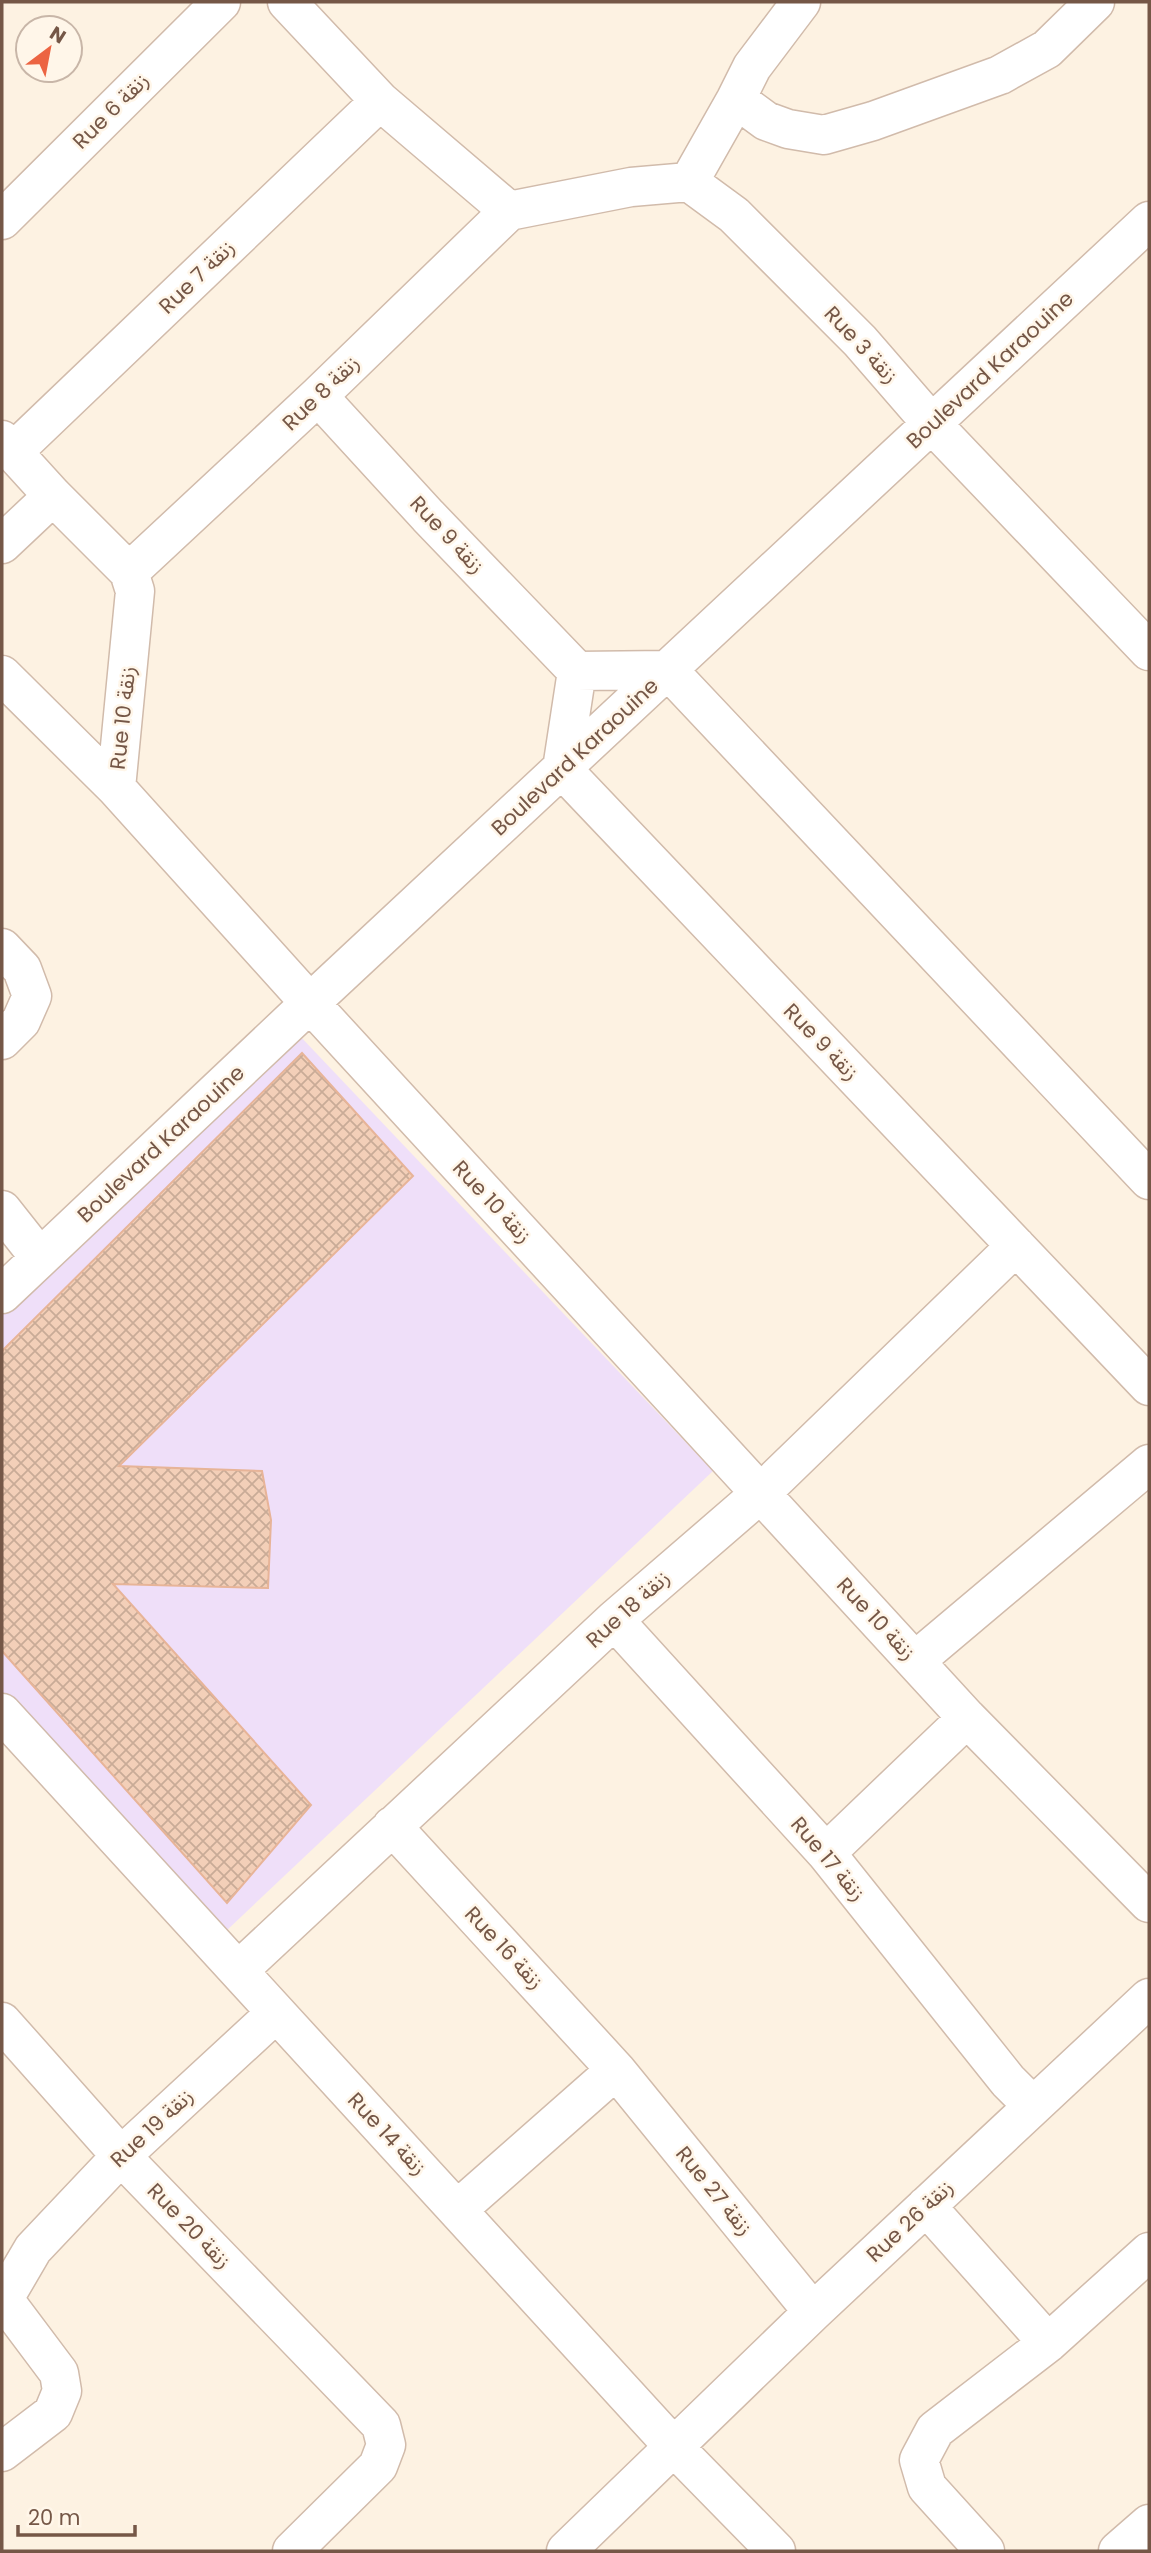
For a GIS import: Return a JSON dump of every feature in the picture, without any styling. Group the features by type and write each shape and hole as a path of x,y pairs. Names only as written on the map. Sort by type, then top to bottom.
{"street":[{"name":"Rue 6 زنقة","path":"2,220 221,2"},
{"path":"287,2 380,101 509,212 631,187 689,182 752,67 801,2"},
{"path":"736,100 766,121 788,129 824,135 873,121 1000,75 1047,49 1095,2"},
{"name":"Rue 7 زنقة","path":"8,446 380,101"},
{"name":"Rue 3 زنقة","path":"689,182 742,223 860,341 932,424 1149,651"},
{"name":"Rue 8 زنقة","path":"130,572 509,212"},
{"name":"Boulevard Karaouine","path":"2,1294 1149,221"},
{"name":"Rue 9 زنقة","path":"318,396 428,516 577,671"},
{"path":"8,446 53,496 130,572"},
{"path":"2,544 53,496"},
{"name":"Rue 10 زنقة","path":"130,572 135,591 116,788 967,1718 1149,1903"},
{"path":"562,769 577,671 668,670 1149,1180"},
{"path":"2,675 116,788"},
{"name":"Rue 9 زنقة","path":"562,769 1149,1386"},
{"path":"2,948 22,969 32,996 21,1020 2,1040"},
{"path":"2,1210 40,1258"},
{"name":"Rue 18 زنقة","path":"239,1970 614,1620 761,1493 1016,1246"},
{"path":"915,1661 1149,1464"},
{"name":"Rue 17 زنقة","path":"614,1620 826,1853 1008,2081 1033,2106"},
{"name":"Rue 14 زنقة","path":"2,1713 674,2447 776,2551"},
{"path":"826,1853 967,1718"},
{"name":"Rue 16 زنقة","path":"392,1826 616,2070"},
{"name":"Rue 26 زنقة","path":"566,2551 813,2312 1149,1998"},
{"name":"Rue 19 زنقة","path":"3,2300 17,2254 276,2013"},
{"name":"Rue 20 زنقة","path":"2,2022 121,2156 381,2425 386,2445 379,2466 292,2551"},
{"path":"457,2210 616,2070"},
{"name":"Rue 27 زنقة","path":"616,2070 813,2312"},
{"path":"926,2206 1048,2343"},
{"path":"985,2551 928,2487 919,2460 935,2430 1048,2343 1149,2252"},
{"path":"2,2452 53,2413 62,2392 59,2373 3,2300"}],"shaded area":[{"path":"298,1034 713,1471 225,1932 2,1697 2,1314"}],"building":[{"path":"302,1053 413,1176 119,1466 262,1471 271,1520 268,1588 113,1584 311,1805 227,1903 2,1651 2,1351"}]}
